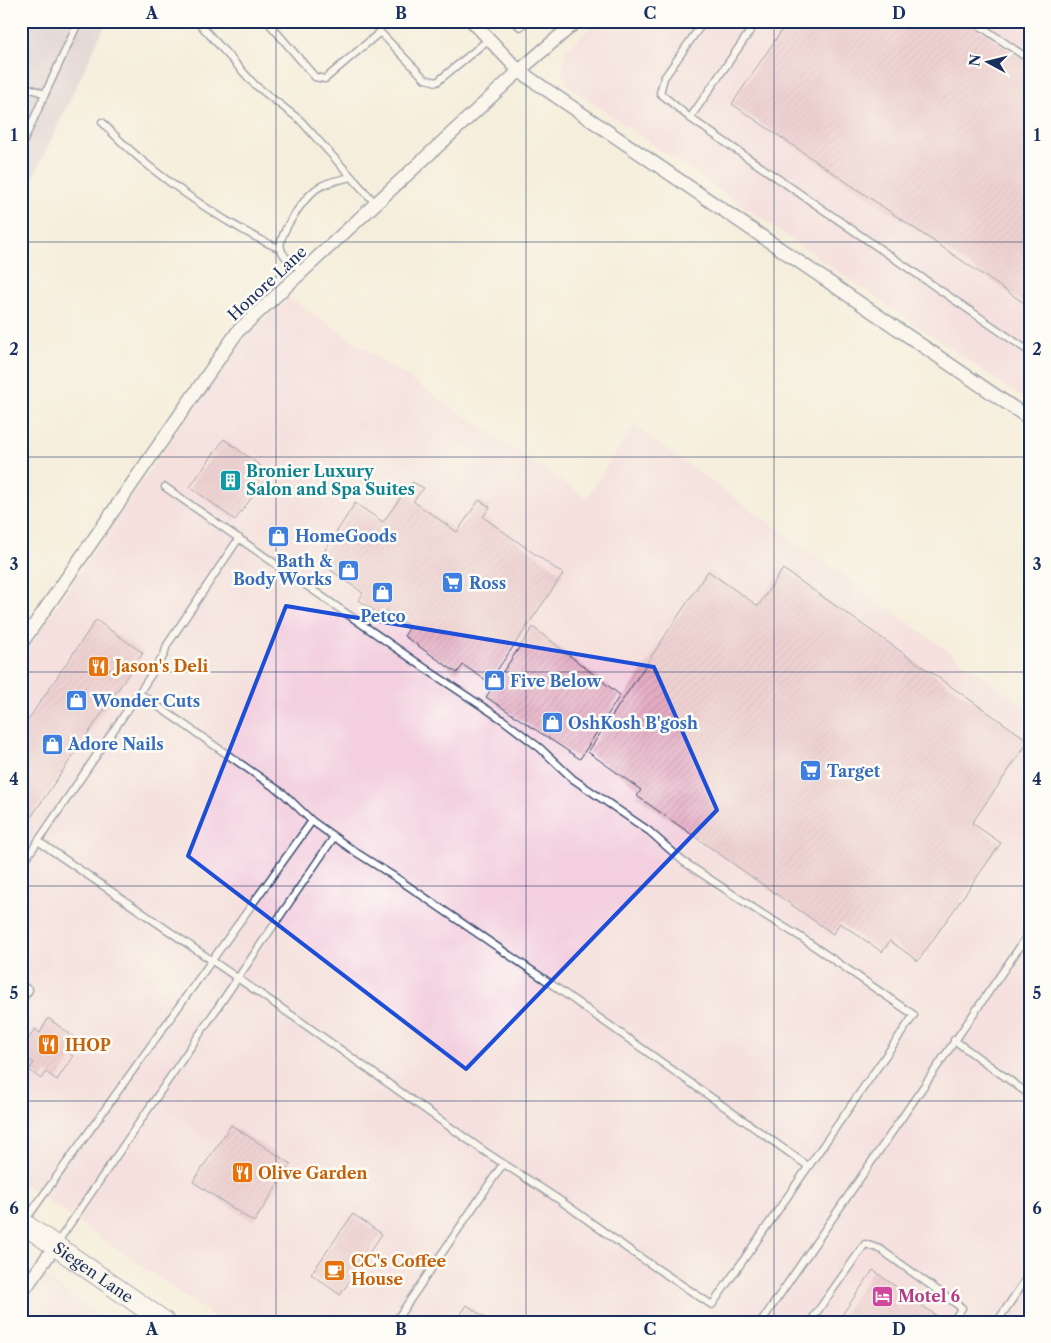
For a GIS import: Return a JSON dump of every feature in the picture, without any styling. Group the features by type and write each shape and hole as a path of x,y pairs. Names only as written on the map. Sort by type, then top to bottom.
{"main road":[{"name":"Siegen Lane","path":"22,1223 165,1322"}],"street":[{"path":"472,21 519,70 1030,419"},
{"name":"Honore Lane","path":"21,644 238,331 519,70 577,21"},
{"path":"21,1294 55,1246"}],"lane":[{"path":"21,147 79,21"},
{"path":"197,21 254,85 300,120 376,204"},
{"path":"267,21 315,77 325,79 380,32 425,79 437,82 489,39"},
{"path":"514,21 520,27 526,21"},
{"path":"704,21 664,78 660,93 690,118 1030,352"},
{"path":"690,118 757,21"},
{"path":"974,21 1030,60"},
{"path":"21,85 45,94"},
{"path":"102,122 117,139 191,198 265,243 281,249 287,258 303,271"},
{"path":"281,249 282,237 302,204 315,189 329,182 351,177"},
{"path":"38,841 503,1164 561,1201 712,1305 914,1015 799,936 760,913 684,862 649,831 573,779 540,748 503,720 165,487"},
{"path":"21,866 164,655 167,645 239,538"},
{"path":"139,692 284,794 312,821 334,837 539,976 808,1166"},
{"path":"22,1223 312,821"},
{"path":"55,1246 334,837"},
{"path":"761,1322 1030,932"},
{"path":"21,985 29,990 21,1001"},
{"path":"954,1040 1030,1095"},
{"path":"396,1322 503,1164"},
{"path":"810,1322 865,1244 880,1250 962,1308 952,1322"},
{"path":"997,1322 1030,1273"}],"highlighted area":[{"path":"286,606 654,667 717,810 466,1069 188,856"}],"shaded area":[{"path":"21,21 107,21 21,204"},
{"path":"598,21 1030,21 1030,403 568,86 562,69 566,50"},
{"path":"290,298 586,498 634,426 1030,710 1030,1322 222,1322 21,1182 21,658 216,373 246,334"},
{"path":"43,1275 109,1322 21,1322 21,1306"}],"building":[{"path":"788,21 967,21 1030,64 1030,307 732,104"},
{"name":"Bronier Luxury Salon and Spa Suites","path":"224,439 270,473 235,520 190,487"},
{"name":"Ross","path":"412,482 424,488 413,501 457,532 479,500 490,507 483,517 563,574 489,682 463,665 457,673 404,636 410,627 385,610 382,616 359,600 363,593 318,561 355,503 383,522"},
{"name":"Target","path":"783,569 1029,741 972,823 1001,843 918,961 890,941 882,952 840,923 833,934 637,796 641,790 588,752 708,571 758,606"},
{"path":"96,620 143,653 21,832 21,730"},
{"path":"533,627 620,695 580,759 486,697"},
{"name":"IHOP","path":"48,1018 78,1040 69,1053 73,1056 57,1080 46,1072 41,1079 29,1070 34,1063 21,1055 21,1050 35,1029 40,1033"},
{"name":"Olive Garden","path":"231,1125 291,1164 254,1222 193,1182"},
{"path":"353,1214 382,1234 340,1295 311,1274"},
{"name":"Motel 6","path":"873,1270 945,1322 837,1322"},
{"path":"467,1305 491,1322 456,1322"}],"place":[{"name":"Bronier Luxury Salon and Spa Suites","path":"230,480"},
{"name":"HomeGoods","path":"279,536"},
{"name":"Bath & Body Works","path":"348,570"},
{"name":"Ross","path":"453,583"},
{"name":"Petco","path":"383,592"},
{"name":"Jason's Deli","path":"99,666"},
{"name":"Five Below","path":"494,681"},
{"name":"Wonder Cuts","path":"76,701"},
{"name":"OshKosh B'gosh","path":"552,723"},
{"name":"Adore Nails","path":"52,744"},
{"name":"Target","path":"811,771"},
{"name":"IHOP","path":"49,1045"},
{"name":"Olive Garden","path":"242,1173"},
{"name":"CC's Coffee House","path":"335,1270"},
{"name":"Motel 6","path":"882,1296"}]}
